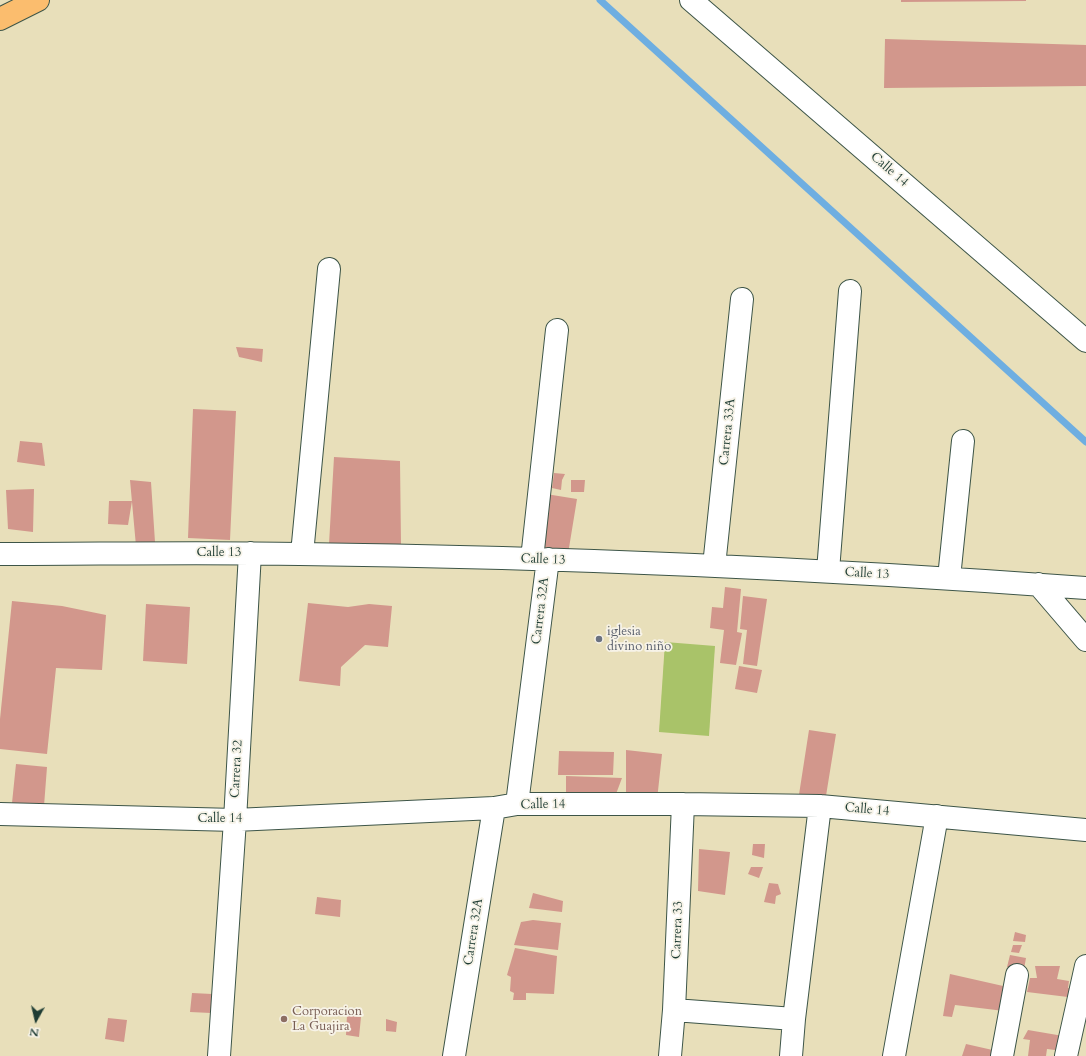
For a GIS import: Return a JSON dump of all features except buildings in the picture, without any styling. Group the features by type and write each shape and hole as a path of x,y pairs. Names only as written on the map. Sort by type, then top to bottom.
{"highway":[{"path":"0,19 38,0"}],"street":[{"name":"Calle 14","path":"692,0 1086,341"},
{"path":"302,554 329,268"},
{"path":"828,571 850,291"},
{"name":"Carrera 33A","path":"714,566 742,299"},
{"name":"Carrera 32A","path":"518,804 540,559 557,330"},
{"path":"949,578 963,441"},
{"name":"Calle 13","path":"0,554 250,553 540,559 828,571 1086,588"},
{"name":"Carrera 32","path":"219,1056 235,820 250,553"},
{"path":"1038,584 1086,640"},
{"name":"Calle 14","path":"0,814 235,820 494,808 518,804 820,806 1086,830"},
{"name":"Carrera 33","path":"670,1056 674,1010 683,804"},
{"path":"791,1056 794,1019 820,806"},
{"name":"Carrera 32A","path":"454,1056 494,808"},
{"path":"894,1056 937,816"},
{"path":"1066,1056 1086,966"},
{"path":"1002,1056 1017,975"},
{"path":"674,1010 794,1019"}],"green space":[{"path":"665,642 715,646 709,736 659,732"}],"waterway":[{"path":"600,0 1086,442"}],"place":[{"name":"iglesia divino niño","path":"599,639"},
{"name":"Corporacion La Guajira","path":"284,1019"}]}
